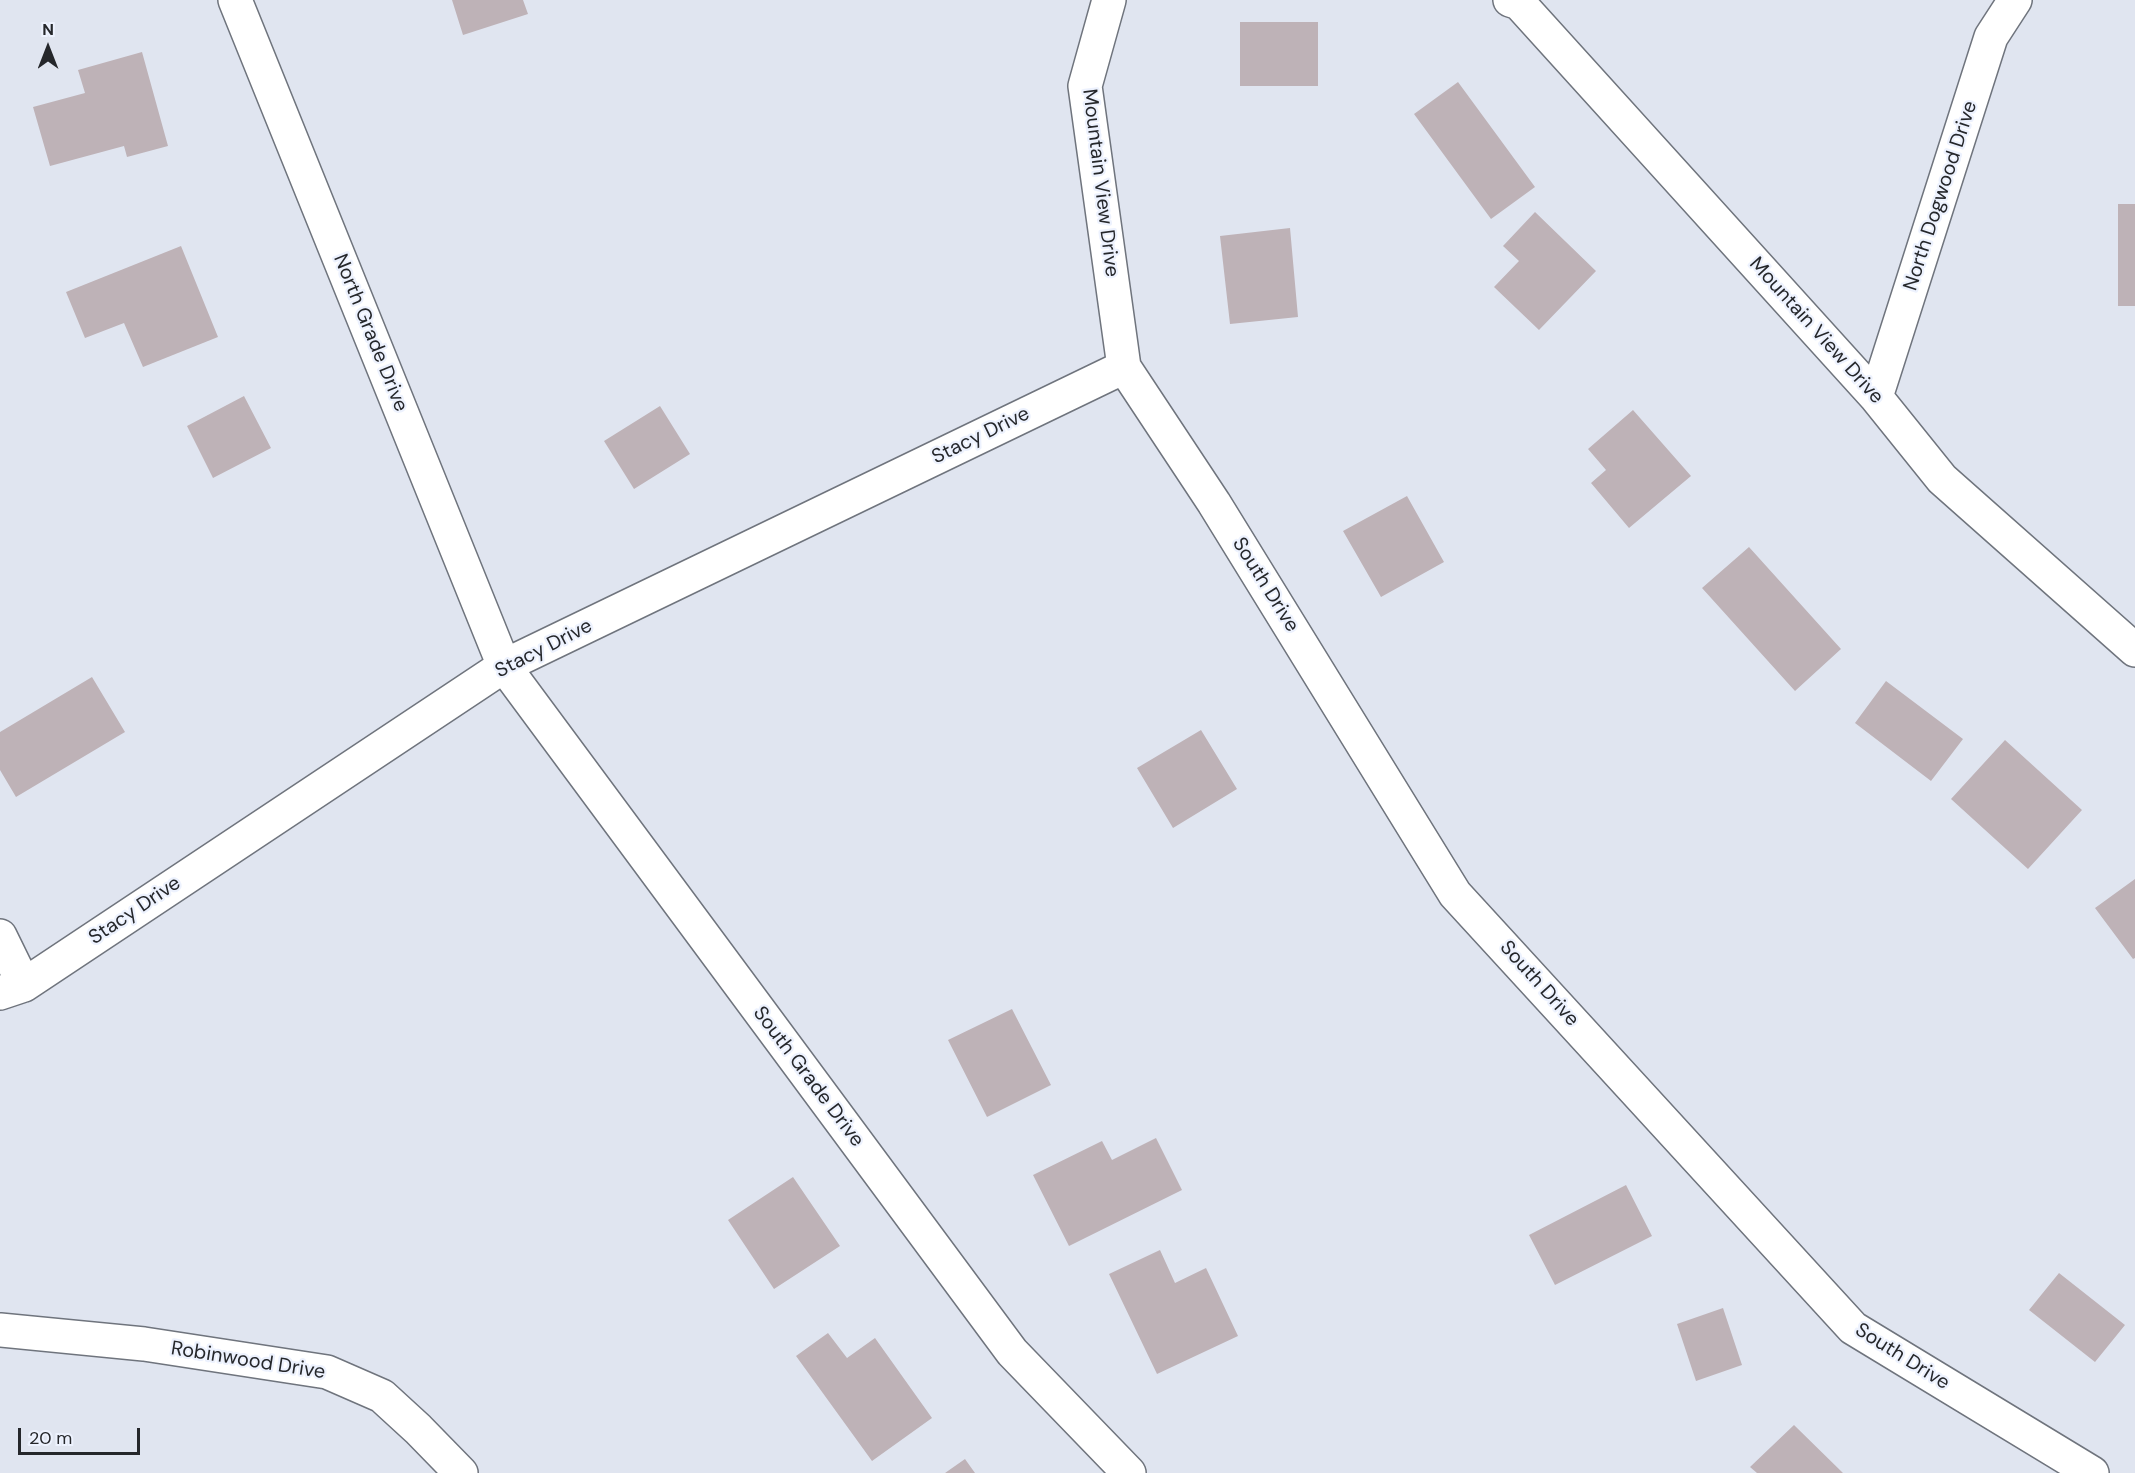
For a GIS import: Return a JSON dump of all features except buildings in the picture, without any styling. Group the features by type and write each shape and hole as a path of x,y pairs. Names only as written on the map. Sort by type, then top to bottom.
{"street":[{"name":"North Grade Drive","path":"236,0 504,666"},
{"name":"Mountain View Drive","path":"1109,0 1085,86 1124,367"},
{"name":"Mountain View Drive","path":"1510,0 1519,3 1876,397 1942,479 2135,650"},
{"name":"North Dogwood Drive","path":"1876,397 1991,37 2015,0"},
{"name":"Stacy Drive","path":"12,989 504,666 1124,367"},
{"name":"South Drive","path":"1124,367 1214,503 1455,894 1852,1328 2092,1473"},
{"name":"South Grade Drive","path":"504,666 1012,1352 1129,1473"},
{"path":"0,936 12,989"},
{"name":"Robinwood Drive","path":"0,1330 144,1344 327,1372 382,1396 461,1473"}]}
